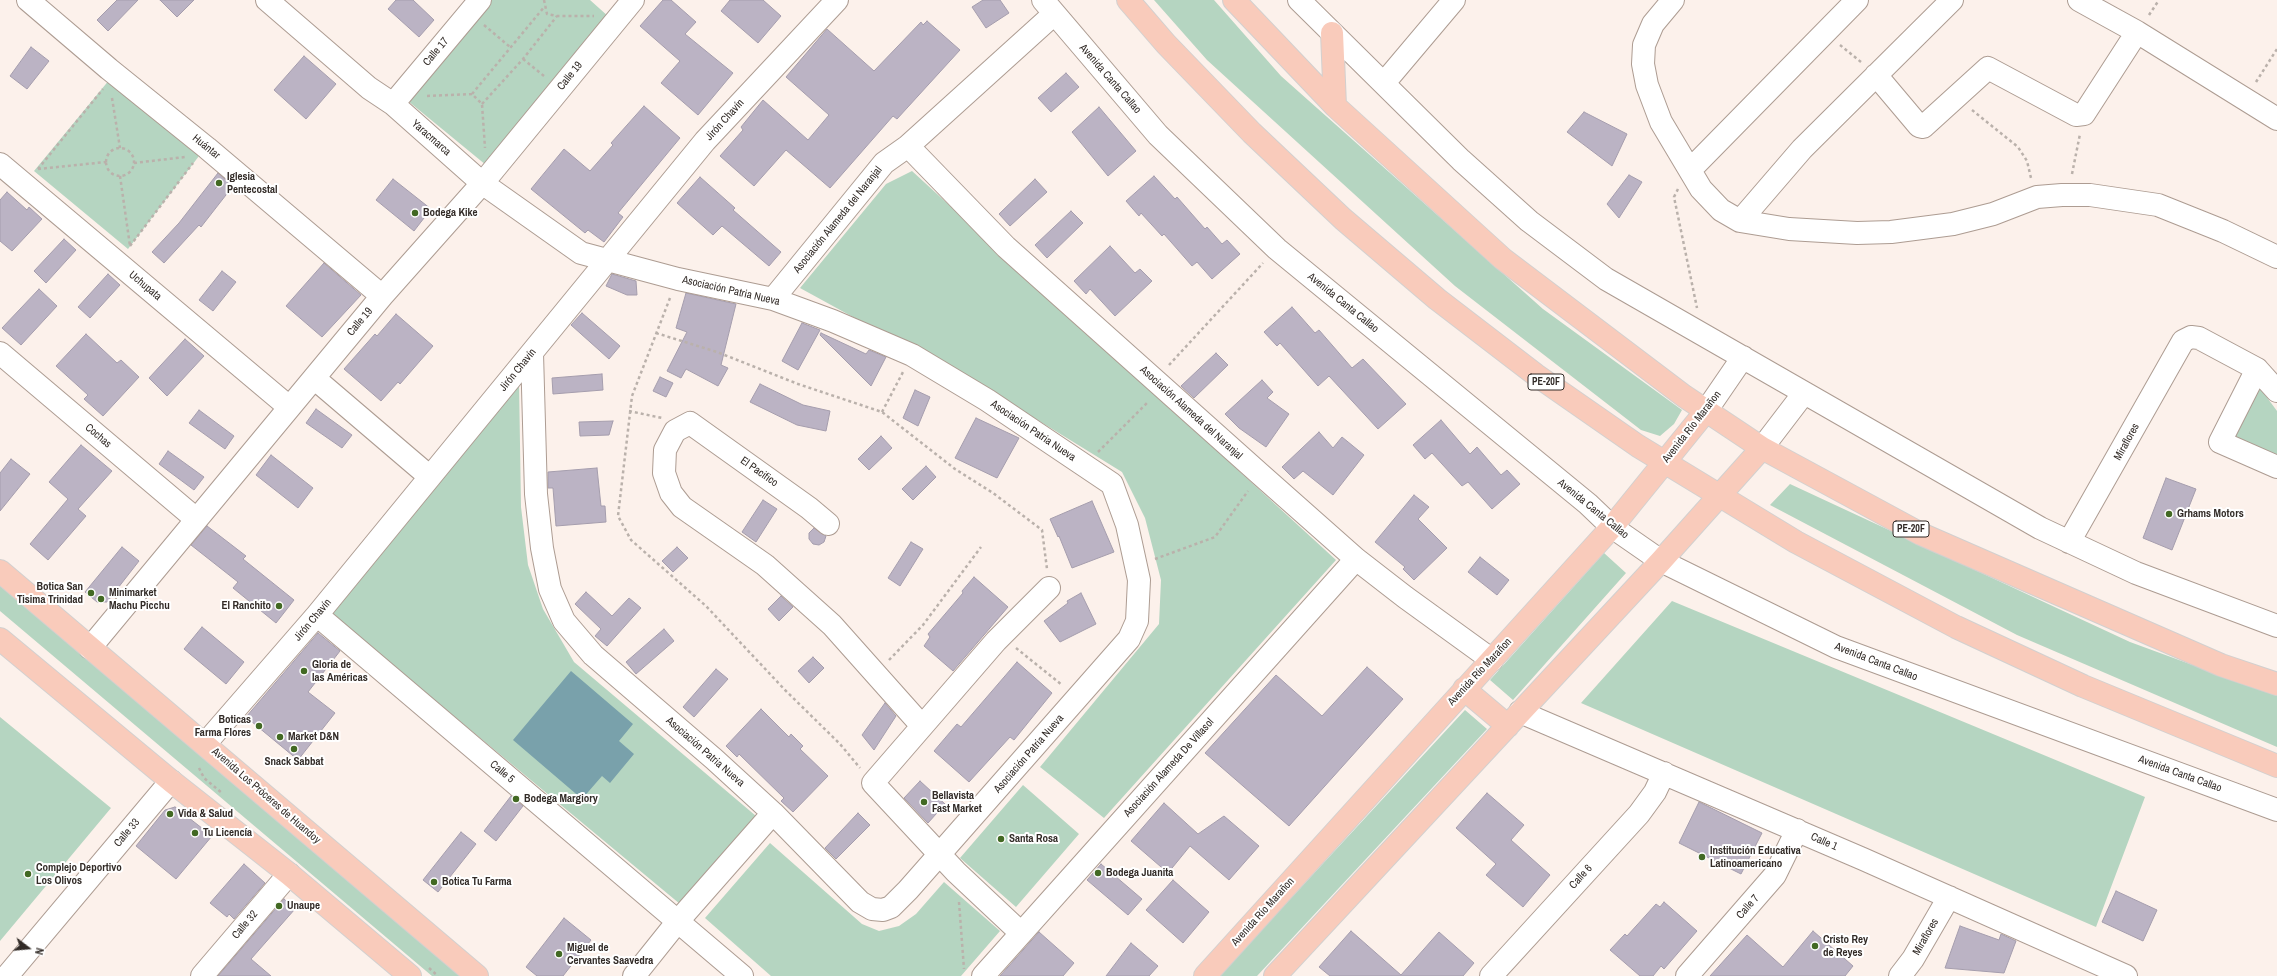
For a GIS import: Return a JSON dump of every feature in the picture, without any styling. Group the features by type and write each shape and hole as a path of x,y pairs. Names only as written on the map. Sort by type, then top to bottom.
{"main road":[{"name":"PE-20F","path":"1128,0 1166,44 1252,133 1349,224 1437,299 1536,375 1664,462 1796,542 1956,627 2082,686 2277,766"},
{"name":"PE-20F","path":"1234,0 1335,106 1503,259 1706,411 1762,448 1921,534 2221,665 2277,684"},
{"path":"1332,33 1335,106"},
{"name":"Avenida Río Marañon","path":"1205,976 1612,527 1706,411"},
{"path":"1275,976 1661,561 1762,448"},
{"name":"Avenida Los Próceres de Huandoy","path":"0,571 476,976"},
{"path":"0,639 171,781 289,874 400,973"},
{"path":"1464,689 1514,719"}],"street":[{"name":"Huántar","path":"28,0 109,75 382,296"},
{"name":"Jirón Chavín","path":"205,744 317,615 705,141 837,0"},
{"path":"1300,0 1461,160 1529,221 1606,279 2040,528 2136,572 2277,626"},
{"path":"1384,84 1454,0"},
{"path":"1673,0 1653,24 1644,45 1643,64 1647,85 1661,122 1701,189 1721,210 1740,221 1789,229 1857,233 1891,232 1953,224 1993,214 2037,197 2090,195 2158,205 2224,231 2277,257"},
{"path":"1690,170 1856,0"},
{"path":"1740,221 1802,149 1952,0"},
{"path":"2079,0 2137,32 2277,119"},
{"name":"Yaracmarca","path":"276,3 369,88 396,101 581,253 606,261"},
{"name":"Calle 17","path":"396,101 475,6"},
{"name":"Asociación Alameda del Naranjal","path":"774,299 884,163 908,146 1048,7"},
{"name":"Avenida Canta Callao","path":"1048,7 1158,135 1277,249 1588,504 1612,527 1661,561 1836,647 2277,810"},
{"name":"Calle 19","path":"90,648 289,407 382,296 487,177 626,8"},
{"path":"1876,75 1919,126 1923,127 1988,68 2076,115 2084,114 2137,32"},
{"name":"Asociación Alameda del Naranjal","path":"908,146 1006,247 1356,559 1404,597 1492,660"},
{"name":"Uchupata","path":"0,164 31,177 289,407"},
{"name":"Asociación Patria Nueva","path":"532,353 536,494 542,548 550,589 564,621 593,655 714,759 773,813 860,902 872,909 883,910 891,907 940,854 1129,639 1137,621 1139,598 1136,565 1127,525 1112,484 987,400 912,355 834,321 774,299 678,279 606,261"},
{"name":"Miraflores","path":"2069,542 2183,341 2191,337 2199,338 2257,369"},
{"name":"Cochas","path":"0,353 196,519"},
{"name":"Avenida Río Marañon","path":"1706,411 1743,358"},
{"path":"2277,391 2257,369 2220,442 2277,467"},
{"path":"314,378 430,477"},
{"path":"1762,448 1804,393"},
{"name":"El Pacifico","path":"828,524 809,508 690,423 675,431 665,450 664,473 671,493 682,508 765,565 832,625 875,674"},
{"name":"Asociación Alameda De Villasol","path":"982,976 1356,559"},
{"path":"1021,933 956,872 873,783 1001,636 1049,588"},
{"name":"Calle 5","path":"317,615 742,976"},
{"path":"875,674 922,726"},
{"name":"Calle 1","path":"1514,719 1664,773 1797,830 2126,976"},
{"name":"Calle 6","path":"1491,976 1639,814 1655,792 1664,773"},
{"name":"Calle 33","path":"6,976 171,781"},
{"path":"634,976 678,921 773,813"},
{"name":"Calle 7","path":"1687,976 1775,875 1797,830"},
{"name":"Calle 32","path":"202,976 289,874"},
{"name":"Miraflores","path":"1900,976 1913,960 1949,897"}],"path":[{"path":"544,0 547,14 557,16 626,8"},
{"path":"475,6 510,47"},
{"path":"396,101 472,94 545,6"},
{"path":"482,104 523,59 557,16"},
{"path":"1825,32 1876,75"},
{"path":"2246,99 2277,49"},
{"path":"523,59 548,79 562,86"},
{"path":"109,75 120,148"},
{"path":"31,177 109,75"},
{"path":"472,94 482,104 487,177"},
{"path":"1956,97 2018,147 2027,161 2037,197"},
{"path":"2068,195 2084,114"},
{"path":"120,148 128,151 134,158 131,171 120,176 112,174 106,162 112,151 120,148"},
{"path":"134,163 203,152"},
{"path":"120,176 130,246 203,152"},
{"path":"31,177 106,162"},
{"path":"1690,170 1674,196 1697,301 1697,330"},
{"path":"1084,465 1159,384 1277,249"},
{"path":"678,279 632,396 618,516 631,540 706,606 784,690 840,744 873,783"},
{"path":"656,333 718,352 798,384 882,412 955,470 993,493 1042,530 1049,588"},
{"path":"882,412 912,355"},
{"path":"1136,565 1215,537 1260,474"},
{"path":"875,674 923,625 981,547"},
{"path":"1001,636 1078,698"},
{"path":"956,872 964,976"}],"green space":[{"path":"492,0 590,0 609,17 486,165 408,101"},
{"path":"1154,0 1214,0 1281,76 1543,309 1682,410 1674,424 1660,436 1641,430 1455,286 1207,60"},
{"path":"110,79 199,156 128,249 34,171"},
{"path":"912,171 1336,560 1104,818 1040,767 1159,624 1161,580 1145,518 1122,472 1010,403 800,288 886,184"},
{"path":"519,381 521,507 528,565 543,609 574,662 756,816 680,904 325,609"},
{"path":"2257,384 2277,411 2277,460 2224,442"},
{"path":"1790,484 2130,642 2277,696 2277,747 2017,635 1770,505"},
{"path":"1604,553 1626,573 1513,700 1490,680"},
{"path":"0,583 465,976 432,976 0,611"},
{"path":"1672,601 2145,797 2096,927 1581,703"},
{"path":"1465,710 1487,729 1257,976 1219,976"},
{"name":"Complejo Deportivo Los Olivos","path":"0,717 111,808 0,941"},
{"path":"1023,785 1079,834 1016,907 960,858"},
{"path":"770,843 862,924 879,931 899,926 916,914 944,882 1000,931 961,976 771,976 705,918"}],"water":[{"path":"571,671 633,724 619,741 634,754 610,783 602,776 582,799 513,740"}],"building":[{"path":"117,0 138,0 108,31 97,20"},
{"path":"160,0 194,0 177,17"},
{"path":"396,0 413,0 434,20 419,37 388,9"},
{"path":"663,0 671,0 696,22 685,34 733,73 698,115 661,83 680,61 640,26"},
{"path":"730,0 763,0 781,16 758,43 721,11"},
{"path":"983,0 1000,0 1009,13 986,28 972,7"},
{"path":"927,21 960,50 897,119 893,116 830,188 786,150 754,186 720,156 743,130 741,127 763,100 808,140 829,115 786,77 827,29 874,71 921,22 923,25"},
{"path":"31,47 49,61 27,89 10,76"},
{"path":"304,56 336,84 306,119 274,90"},
{"path":"1066,73 1079,87 1051,112 1038,98"},
{"path":"644,106 680,138 618,213 623,217 604,242 588,230 585,233 531,189 564,149 590,171 613,145 611,143"},
{"path":"1099,107 1136,151 1108,176 1072,132"},
{"path":"1584,112 1627,134 1612,166 1567,132"},
{"path":"218,173 233,186 201,227 199,225 164,263 152,252 179,223"},
{"path":"1629,175 1642,182 1619,218 1607,204"},
{"path":"1154,176 1175,199 1177,197 1205,229 1207,227 1222,244 1227,240 1240,254 1212,279 1197,262 1192,266 1164,234 1162,236 1141,213 1139,216 1126,201"},
{"path":"700,177 735,208 733,210 781,252 769,266 722,226 713,235 677,203"},
{"path":"393,179 431,209 414,231 376,200"},
{"path":"1035,179 1047,192 1010,226 999,214"},
{"path":"7,192 27,210 29,207 42,219 12,251 0,241 0,200"},
{"path":"1071,211 1083,223 1047,258 1035,245"},
{"path":"64,239 76,250 46,283 34,271"},
{"path":"1110,246 1135,273 1140,269 1152,281 1115,316 1090,289 1086,294 1074,281"},
{"path":"324,263 361,295 322,337 286,306"},
{"path":"222,271 236,282 213,311 199,300"},
{"path":"108,274 120,285 90,318 78,307"},
{"path":"612,274 636,281 637,295 627,295 606,286"},
{"path":"39,289 57,306 21,345 2,328"},
{"path":"686,293 736,304 721,365 728,368 718,386 686,369 681,378 667,371 687,332 676,328"},
{"path":"1292,307 1315,333 1319,330 1352,368 1363,359 1406,404 1378,429 1329,376 1318,386 1280,343 1277,346 1264,332"},
{"path":"582,313 620,346 609,359 571,325"},
{"path":"396,314 433,346 400,384 398,382 381,401 344,369 375,334 377,336"},
{"path":"802,323 820,330 798,370 782,361"},
{"path":"821,333 866,354 869,350 886,357 871,386 820,335"},
{"path":"86,334 117,363 121,360 139,377 103,416 84,399 88,395 56,366"},
{"path":"185,339 204,356 167,396 149,378"},
{"path":"1216,353 1228,365 1194,398 1181,386"},
{"path":"602,374 603,390 553,394 552,378"},
{"path":"660,377 673,383 666,397 653,391"},
{"path":"1262,380 1273,392 1267,398 1289,414 1266,447 1239,428 1225,414"},
{"path":"760,384 803,405 830,411 826,431 797,425 750,402"},
{"path":"915,390 930,397 918,426 903,418"},
{"path":"316,409 352,435 342,448 306,423"},
{"path":"199,410 234,436 225,449 189,423"},
{"path":"976,418 1019,438 997,478 955,458"},
{"path":"1441,420 1470,454 1477,447 1501,475 1507,470 1520,484 1492,509 1468,482 1462,486 1432,453 1425,459 1413,445"},
{"path":"613,421 609,435 580,436 579,422"},
{"path":"1319,432 1333,448 1342,437 1364,455 1333,495 1303,471 1294,479 1282,467"},
{"path":"881,436 892,448 869,470 858,459"},
{"path":"81,445 112,471 78,509 86,516 48,560 30,544 68,499 49,482"},
{"path":"168,451 204,477 194,490 159,464"},
{"path":"271,455 313,488 298,508 256,475"},
{"path":"11,459 30,474 0,511 0,473"},
{"path":"926,466 936,477 913,500 902,489"},
{"path":"597,468 601,506 605,506 606,522 556,526 553,488 548,488 548,472"},
{"name":"Grhams Motors","path":"2166,478 2196,489 2172,550 2143,538"},
{"path":"1414,495 1429,507 1418,519 1447,548 1414,580 1403,569 1405,567 1375,542"},
{"path":"763,500 777,509 756,542 742,532"},
{"path":"1092,501 1114,552 1072,568 1059,536 1058,537 1050,519"},
{"path":"207,526 246,556 243,559 294,600 276,623 233,588 238,582 191,545"},
{"path":"814,528 826,536 824,542 819,545 813,544 809,539 809,533"},
{"path":"911,542 923,549 900,586 888,578"},
{"path":"122,547 139,561 107,602 97,602 85,592"},
{"path":"677,547 688,558 673,572 662,561"},
{"path":"1480,557 1509,580 1497,595 1468,572"},
{"path":"974,577 1008,607 953,671 924,646 930,637 928,634 963,593 962,591"},
{"path":"586,592 612,616 629,598 641,608 607,646 595,636 601,629 575,604"},
{"path":"1081,593 1096,624 1060,642 1044,621 1068,603 1067,601"},
{"path":"781,596 793,607 779,621 768,609"},
{"path":"202,627 244,662 226,684 184,649"},
{"path":"664,629 674,641 636,674 626,662"},
{"name":"Gloria de las Américas","path":"318,633 340,651 308,692 335,713 298,760 246,717"},
{"path":"813,657 824,668 809,683 798,671"},
{"path":"1017,662 1052,693 1014,740 1010,737 969,782 934,751 957,724 961,727"},
{"path":"1367,667 1403,699 1289,826 1205,753 1276,675 1322,716"},
{"path":"716,669 728,679 694,717 683,707"},
{"path":"885,703 896,716 874,750 862,735"},
{"path":"761,709 789,737 791,734 803,746 800,749 828,776 793,812 781,801 784,798 739,754 737,757 726,746"},
{"name":"Bellavista Fast Market","path":"920,781 945,804 928,823 904,798"},
{"path":"1487,793 1524,825 1511,840 1550,875 1523,907 1486,875 1496,864 1456,828"},
{"path":"511,796 523,806 496,841 484,831"},
{"path":"1699,802 1762,833 1741,874 1679,843"},
{"path":"1164,803 1198,834 1224,816 1259,846 1229,880 1190,846 1168,873 1131,841"},
{"path":"175,807 212,836 176,879 136,846 165,810"},
{"path":"858,813 870,825 836,859 825,848"},
{"path":"461,832 476,844 438,892 423,880"},
{"path":"244,864 265,883 234,919 229,914 227,917 210,903"},
{"path":"1101,864 1142,899 1128,915 1087,880"},
{"path":"1173,880 1209,912 1183,943 1146,910"},
{"path":"2116,891 2157,910 2143,941 2102,922"},
{"path":"284,899 295,909 251,959 271,976 218,976"},
{"path":"1664,902 1697,931 1664,969 1661,966 1653,976 1640,976 1610,950 1625,934 1627,936 1656,904 1660,907"},
{"name":"Miguel de Cervantes Saavedra","path":"564,918 591,940 563,976 537,976 526,967"},
{"path":"1960,926 1999,940 2001,934 2016,941 2004,973 1945,968"},
{"path":"1351,931 1401,975 1439,932 1474,963 1463,976 1330,976 1319,967"},
{"path":"1813,931 1853,966 1845,976 1710,976 1747,935 1783,967"},
{"path":"1039,932 1074,963 1063,976 1000,976"},
{"path":"1131,943 1158,966 1149,976 1106,976"}],"place":[{"name":"Iglesia Pentecostal","path":"219,183"},
{"name":"Bodega Kike","path":"415,213"},
{"name":"Grhams Motors","path":"2169,514"},
{"name":"Botica San Tisima Trinidad","path":"91,593"},
{"name":"Minimarket Machu Picchu","path":"101,599"},
{"name":"El Ranchito","path":"279,606"},
{"name":"Gloria de las Américas","path":"304,671"},
{"name":"Boticas Farma Flores","path":"259,726"},
{"name":"Market D&N","path":"280,737"},
{"name":"Snack Sabbat","path":"294,749"},
{"name":"Bodega Margiory","path":"516,799"},
{"name":"Bellavista Fast Market","path":"924,802"},
{"name":"Vida & Salud","path":"170,814"},
{"name":"Tu Licencía","path":"195,833"},
{"name":"Santa Rosa","path":"1001,839"},
{"name":"Institución Educativa Latinoamericano","path":"1702,857"},
{"name":"Bodega Juanita","path":"1098,873"},
{"name":"Complejo Deportivo Los Olivos","path":"28,874"},
{"name":"Botica Tu Farma","path":"434,882"},
{"name":"Unaupe","path":"279,906"},
{"name":"Cristo Rey de Reyes","path":"1815,946"},
{"name":"Miguel de Cervantes Saavedra","path":"559,954"}]}
